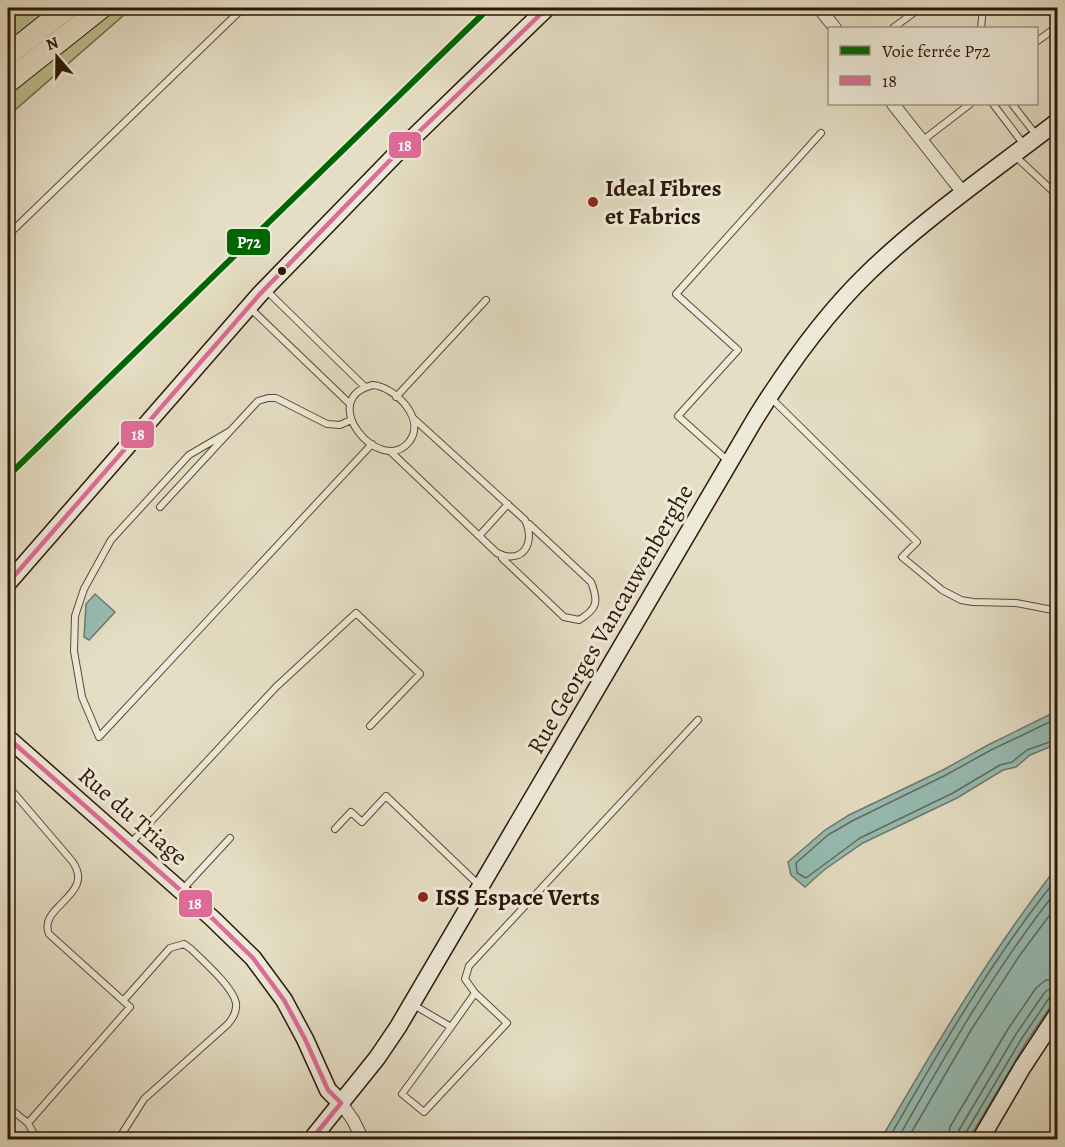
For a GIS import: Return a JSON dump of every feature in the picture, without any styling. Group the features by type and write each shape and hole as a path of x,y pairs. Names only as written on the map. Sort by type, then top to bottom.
{"highway":[{"path":"8,82 101,8"},
{"path":"8,48 64,10"},
{"path":"8,55 64,10"}],"street":[{"path":"8,583 249,306 406,144 547,8"},
{"path":"819,8 834,27"},
{"path":"894,105 964,194"},
{"name":"Rue Georges Vancauwenberghe","path":"311,1140 377,1058 412,1004 769,397 803,347 854,288 906,239 1058,121"},
{"name":"Rue du Triage","path":"8,738 237,941 273,983 296,1020 328,1090 353,1120 363,1140"},
{"path":"980,1140 1022,1068 1058,1013"}],"lane":[{"path":"8,235 243,8"},
{"path":"768,8 778,11 793,8"},
{"path":"894,27 920,8"},
{"path":"981,27 983,8"},
{"path":"1038,41 1058,26"},
{"path":"921,141 969,105"},
{"path":"994,105 1026,146 1058,196"},
{"path":"1012,105 1026,146"},
{"path":"730,463 678,416 738,350 676,294 821,133"},
{"path":"265,289 365,387"},
{"path":"396,397 486,300"},
{"path":"249,306 350,404"},
{"path":"390,451 564,617 579,620 590,613 596,604 596,593 591,582 413,418 389,389 381,386 365,387 353,397 350,404 351,420 376,448 390,451 408,443 412,435 413,418"},
{"path":"769,397 917,542 902,557 935,585 953,597 967,601 1016,603 1058,610"},
{"path":"160,507 258,401 276,398 327,424 340,425 351,420"},
{"path":"230,431 189,455 111,540 84,589 75,616 74,651 82,697 99,737 372,444"},
{"path":"479,536 508,504"},
{"path":"497,553 507,558 519,555 529,543 530,531 525,520"},
{"path":"129,845 276,687 356,614 420,674 370,726"},
{"path":"475,993 402,1094 424,1112 507,1023 475,993 465,979 469,966 698,720"},
{"path":"8,786 72,861 78,873 78,882 74,889 47,920 47,931 130,1007 28,1123"},
{"path":"335,829 351,812 362,822 386,796 481,887"},
{"path":"181,891 230,838"},
{"path":"118,1140 144,1099 228,1024 235,1015 236,1009 231,992 184,944 170,948 123,1001"},
{"path":"412,1004 451,1027"},
{"path":"8,1107 28,1123 37,1140"}],"green space":[{"path":"8,8 132,8 8,116"}],"water":[{"path":"95,594 115,612 89,640 84,637 86,604"},
{"path":"1057,711 1057,744 1030,755 1016,767 1003,770 957,798 863,843 824,870 805,887 791,875 788,862 825,830 849,815"},
{"path":"1057,867 1057,997 1027,1041 969,1139 881,1139 986,966"}],"rail line":[{"name":"P72","path":"8,476 489,8"}],"transit line":[{"name":"18","path":"8,583 260,294 398,152 547,8"},
{"name":"18","path":"8,738 213,919 253,958 284,1000 328,1090 341,1103"},
{"name":"18","path":"311,1140 341,1103"}],"place":[{"name":"Ideal Fibres et Fabrics","path":"593,202"},
{"name":"ISS Espace Verts","path":"423,897"}]}
